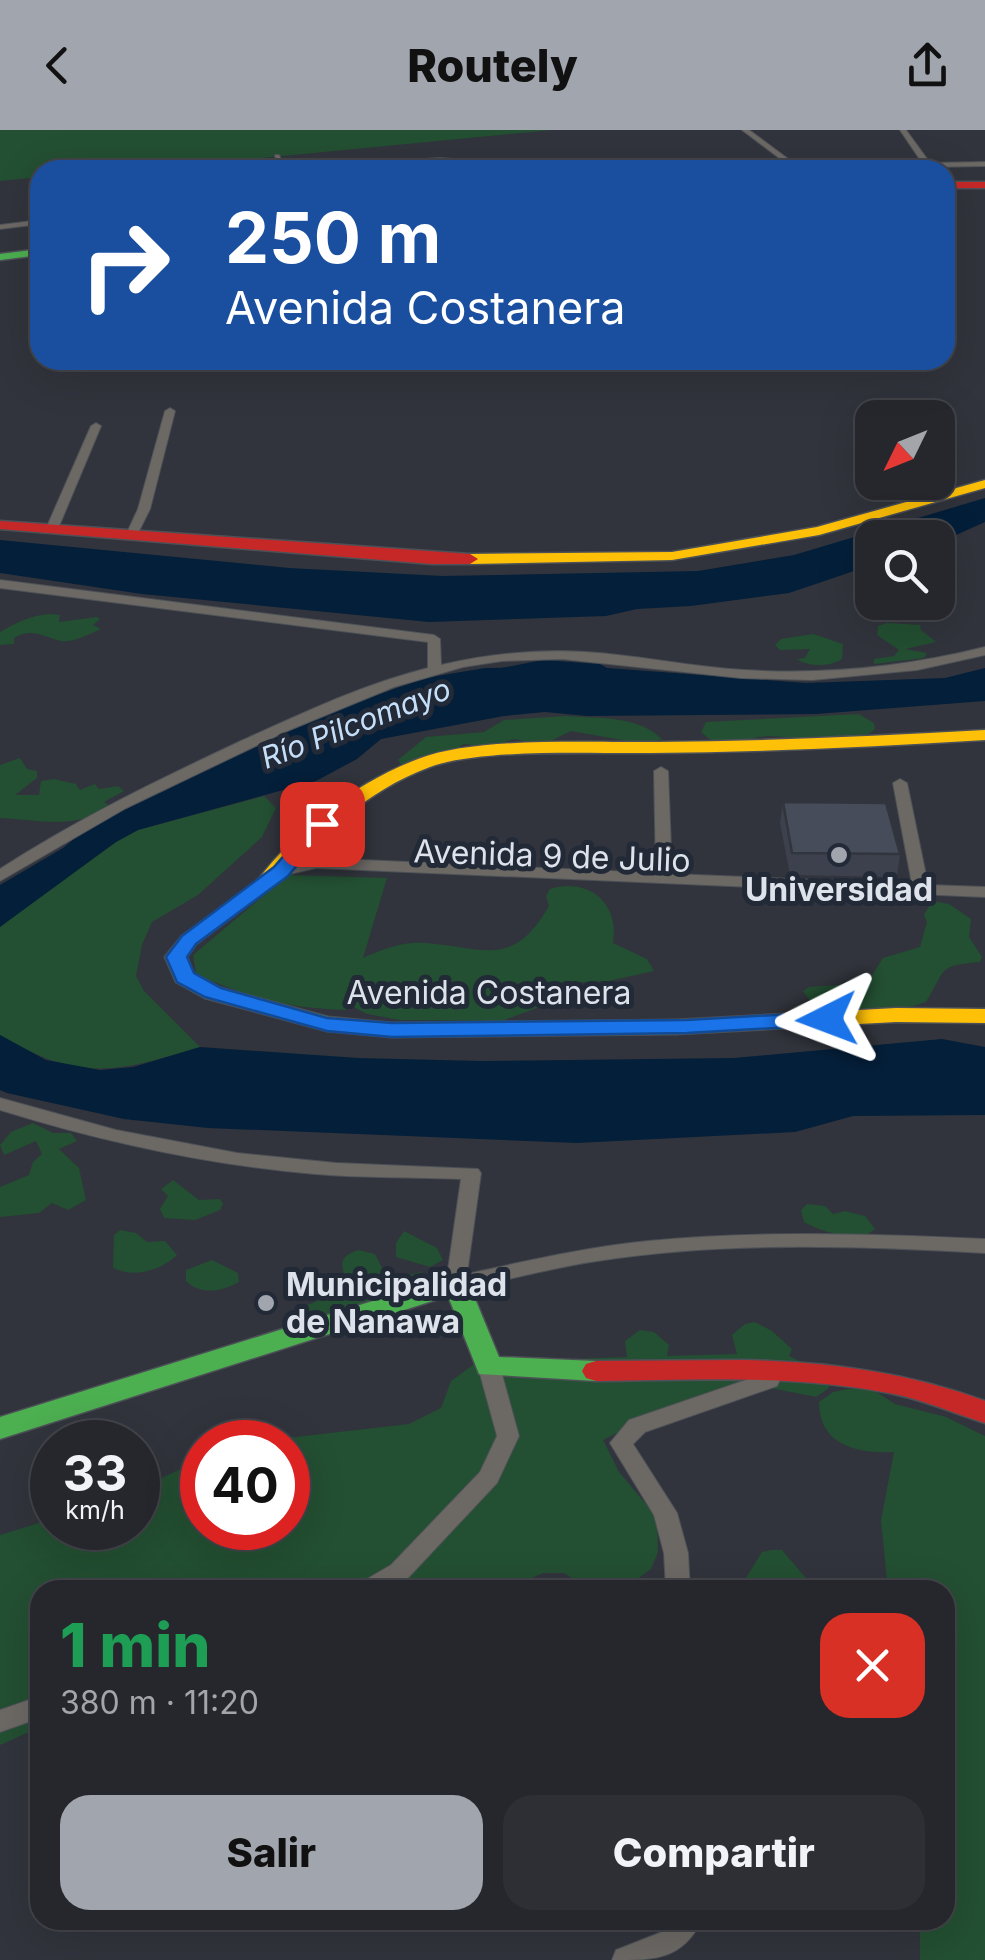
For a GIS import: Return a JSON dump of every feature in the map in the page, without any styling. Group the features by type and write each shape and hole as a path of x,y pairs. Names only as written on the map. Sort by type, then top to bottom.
{"street":[{"path":"745,130 785,160"},
{"path":"903,130 924,160"},
{"path":"277,156 278,160"},
{"path":"955,164 985,164"},
{"path":"955,185 985,185"},
{"path":"0,212 15,225"},
{"path":"0,226 30,223"},
{"path":"0,257 30,253"},
{"path":"130,538 144,509 170,411"},
{"path":"52,531 96,426"},
{"path":"0,525 432,559 672,556 819,531 985,484"},
{"path":"0,584 434,639 435,668"},
{"path":"0,876 97,815 180,774 386,682 435,668 498,658 561,655 711,671 808,676 890,669 985,651"},
{"name":"Avenida Costanera","path":"985,734 806,746 464,754 426,762 363,792 322,824 281,872 189,940 176,957 184,977 213,993 264,1010 327,1024 392,1030 687,1027 896,1015 985,1016"},
{"path":"661,770 664,878"},
{"path":"900,782 921,889"},
{"name":"Avenida 9 de Julio","path":"281,872 316,863 664,878 985,902"},
{"name":"Avenida 9 de Julio","path":"281,872 985,892"},
{"path":"0,1104 108,1133 208,1153 317,1168 471,1173 456,1284 489,1367 508,1436 489,1476 400,1572 386,1580"},
{"path":"0,1428 456,1284 597,1254 686,1245 865,1240 985,1246"},
{"path":"489,1367 527,1371 789,1372 914,1385 962,1399 985,1412"},
{"path":"677,1580 676,1553 665,1514 621,1443 637,1426 789,1372"},
{"path":"0,1721 30,1710"},
{"path":"626,1960 672,1942 681,1930"}],"green space":[{"path":"0,130 552,130 241,160 30,160 30,178 0,181"},
{"path":"60,615 59,622 97,617 100,619 93,625 101,629 66,641 26,633 14,638 14,644 0,645 0,632 30,618"},
{"path":"920,625 936,642 905,649 927,653 924,658 874,664 874,659 894,656 899,650 877,635 878,626"},
{"path":"813,634 843,644 842,659 826,665 807,664 797,659 805,658 810,649 780,650 775,645 781,639"},
{"path":"859,714 874,723 875,729 849,741 773,736 726,745 701,732 706,722"},
{"path":"566,716 630,722 662,739 645,744 571,731 542,745 514,739 490,747 464,744 402,766 398,760 426,737 484,732 504,720"},
{"path":"20,758 27,769 37,771 37,778 15,795 39,795 41,781 54,779 76,784 80,790 95,784 99,789 118,786 124,791 104,802 111,807 84,819 57,822 0,818 0,765"},
{"path":"264,796 276,808 262,837 198,895 152,922 142,945 136,976 144,991 200,1047 145,1063 98,1068 52,1060 0,1035 0,927 6,920 138,830"},
{"path":"288,875 387,878 363,958 409,943 480,950 509,947 535,926 549,906 546,896 550,889 577,887 598,896 606,905 614,929 613,943 647,959 654,971 609,981 568,983 542,1006 502,1021 400,1020 367,1014 348,1004 346,1010 306,1007 251,995 196,974 193,955"},
{"path":"932,901 949,904 971,919 969,937 982,957 980,962 944,971 926,1002 872,1013 824,1008 803,991 809,987 867,983 883,958 920,947 927,922 924,915"},
{"path":"33,1123 53,1133 71,1133 77,1141 59,1149 79,1168 86,1200 68,1210 52,1203 39,1213 0,1217 0,1187 29,1175 33,1162 42,1154 36,1141 4,1155 0,1145 11,1132"},
{"path":"173,1180 199,1200 220,1199 220,1210 195,1220 164,1218 160,1209 168,1196 161,1189"},
{"path":"807,1204 825,1206 833,1214 845,1211 865,1216 875,1229 850,1236 820,1229 804,1222 801,1210"},
{"path":"120,1230 136,1233 147,1242 165,1241 177,1255 146,1271 113,1268 114,1235"},
{"path":"404,1231 437,1248 443,1260 430,1267 396,1257 396,1243"},
{"path":"358,1250 375,1254 393,1279 420,1272 442,1281 316,1318 305,1306 346,1289 343,1261"},
{"path":"212,1260 238,1273 239,1282 212,1290 198,1289 186,1281 186,1270"},
{"path":"755,1322 772,1331 792,1349 789,1356 825,1373 829,1388 816,1397 761,1386 668,1407 603,1440 619,1472 657,1517 658,1552 651,1569 636,1580 575,1580 564,1573 543,1573 527,1580 30,1580 30,1732 0,1745 0,1535 30,1526 30,1550 160,1550 160,1479 180,1469 180,1550 310,1550 310,1435 409,1424 441,1408 451,1381 477,1362 627,1357 625,1341 640,1330 654,1332 669,1345 667,1356 737,1354 732,1335 745,1324"},
{"path":"853,1388 875,1391 895,1404 946,1417 985,1436 985,1960 920,1960 920,1930 955,1930 955,1580 887,1580 881,1520 894,1452 854,1448 833,1437 821,1417 819,1402 833,1392"},
{"path":"782,1550 808,1580 745,1580 762,1552"}],"water":[{"path":"985,498 985,522 955,535 955,520 911,520"},
{"path":"855,537 855,571 789,593 637,609 606,616 429,622 142,594 0,573 0,540 289,568 443,576 698,571 794,555"},
{"path":"594,667 806,683 945,678 985,668 985,701 816,714 587,716 545,712 381,739 357,759 316,781 138,830 0,927 0,885 63,848 86,829 304,721 425,678 485,668"},
{"path":"0,1035 46,1060 100,1070 133,1067 200,1047 358,1058 481,1061 734,1058 942,1039 985,1047 985,1115 853,1116 795,1132 577,1143 208,1128 124,1119 0,1090"}],"building":[{"path":"783,802 886,803 900,854 792,853"}],"waterway":[{"name":"Río Pilcomayo","path":"500,675 543,667 600,671"}],"traffic: fast":[{"path":"0,257 30,253"},
{"path":"267,881 189,940 176,957 184,977 213,993 327,1024 392,1030 676,1027"},
{"path":"0,1428 456,1284 489,1367 596,1371"}],"traffic: slow":[{"path":"470,559 672,556 819,531 985,484"},
{"path":"267,881 322,824 363,792 426,762 464,754 547,749 806,746 985,735"},
{"path":"676,1027 896,1015 985,1016"}],"traffic: jam":[{"path":"955,185 985,185"},
{"path":"0,525 470,559"},
{"path":"596,1371 744,1370 843,1375 939,1395 985,1412"}],"place":[{"name":"Universidad","path":"839,855"},
{"name":"Municipalidad de Nanawa","path":"266,1303"}],"route":[{"path":"322,824 281,872 189,940 176,957 184,977 213,993 264,1010 327,1024 392,1030 687,1027 827,1019"}]}
